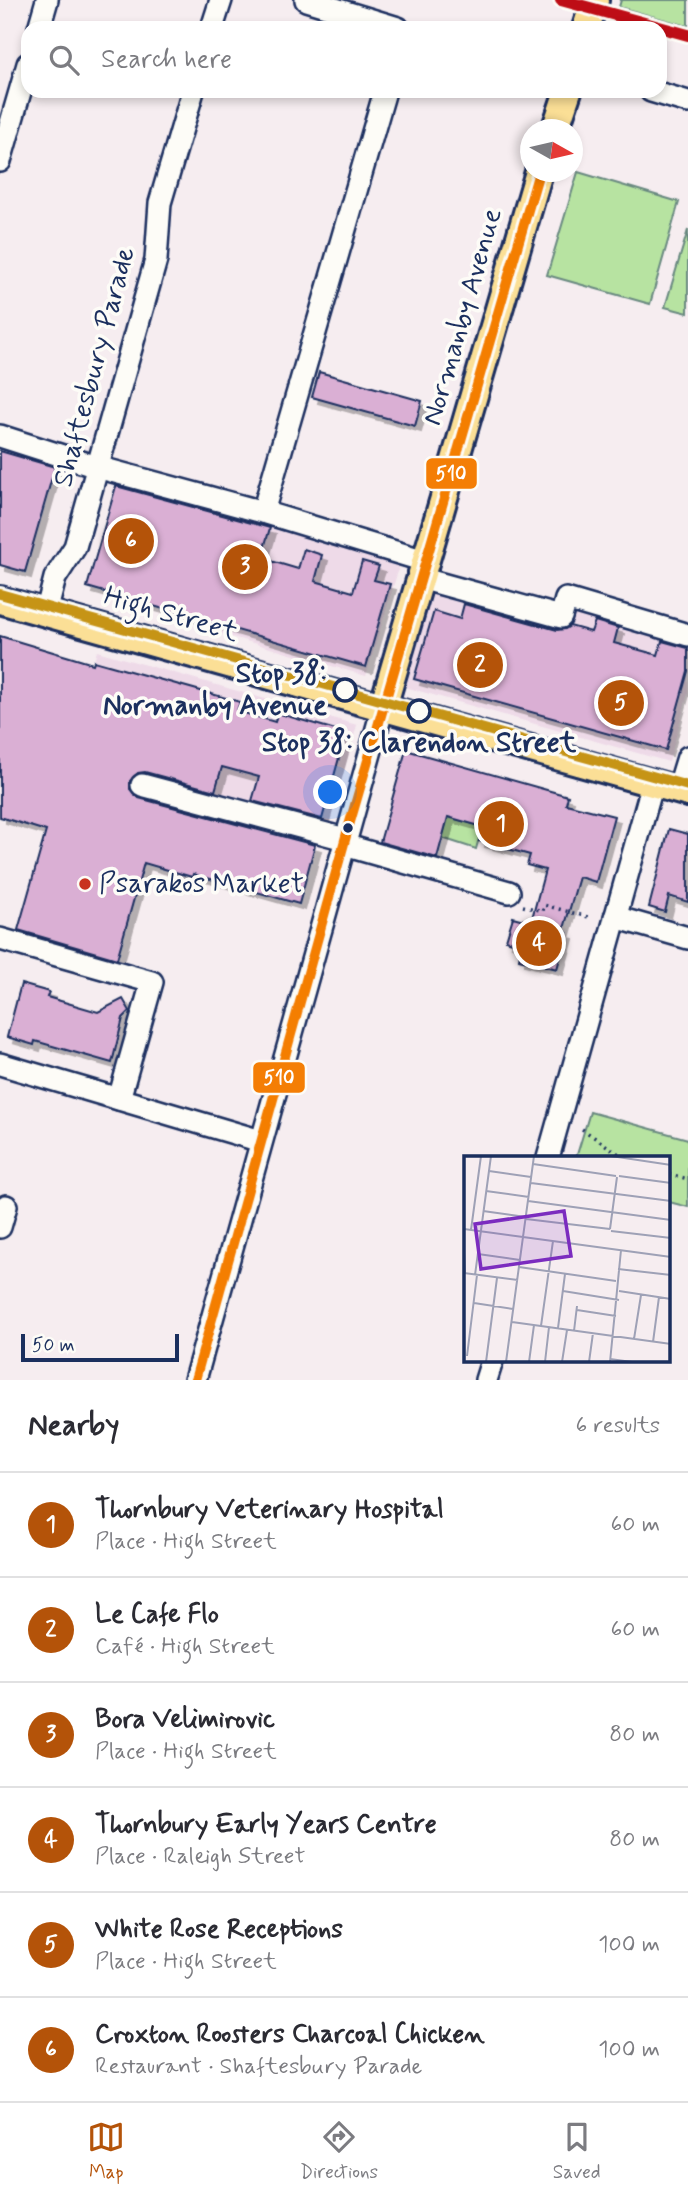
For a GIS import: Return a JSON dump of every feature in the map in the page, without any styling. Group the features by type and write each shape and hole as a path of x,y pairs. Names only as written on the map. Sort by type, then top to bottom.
{"main road":[{"path":"573,21 579,0"},
{"path":"588,21 594,0"},
{"path":"545,119 550,98"},
{"path":"559,119 566,98"},
{"name":"Normanby Avenue","path":"383,707 535,182"},
{"name":"High Street","path":"0,600 683,792"}],"street":[{"path":"40,21 47,0"},
{"path":"214,21 221,0"},
{"path":"306,0 375,21"},
{"path":"0,161 21,88"},
{"path":"667,96 688,102"},
{"name":"Shaftesbury Parade","path":"46,613 55,578 75,547 156,260 160,203 191,98"},
{"path":"263,512 382,98"},
{"path":"0,436 97,467 263,512 561,618 566,600 688,635"},
{"path":"195,1380 383,707"},
{"path":"683,792 688,757"},
{"path":"549,1156 653,783"},
{"path":"142,785 509,892"},
{"path":"615,917 688,938"},
{"path":"0,939 152,982 119,1099"},
{"path":"0,1064 261,1141"},
{"path":"0,1227 6,1206"},
{"path":"486,1380 491,1363"}],"path":[{"path":"509,892 507,901 543,911 544,905 588,917"},
{"path":"582,1129 622,1156"},
{"path":"670,1174 688,1179"}],"shaded area":[{"path":"247,505 404,551 366,676 212,631"},
{"path":"436,578 552,611 557,590 688,627 688,693 669,762 405,687"},
{"path":"97,651 357,725 325,840 64,766"}],"green space":[{"path":"621,0 688,0 688,26 619,7"},
{"path":"583,173 679,202 650,304 547,275 575,182 583,182"},
{"path":"688,230 688,313 665,307"},
{"path":"454,798 455,819 474,824 488,807 476,849 442,838"},
{"path":"590,1112 688,1139 688,1207 670,1202 670,1156 577,1156"}],"building":[{"path":"319,372 422,401 415,426 312,397"},
{"path":"0,451 55,467 25,572 0,565"},
{"path":"116,486 270,528 261,558 298,569 304,549 322,555 315,581 353,592 362,561 379,566 374,580 390,584 366,667 87,587"},
{"path":"464,604 557,630 570,626 591,632 595,621 618,628 614,643 658,655 662,641 688,648 688,671 666,750 414,679 434,611 460,619"},
{"path":"0,636 93,664 94,661 240,702 237,711 275,722 277,713 346,733 322,819 252,801 259,777 222,767 215,791 145,772 138,773 130,781 130,789 139,798 315,845 299,904 144,863 117,959 18,930 46,831 0,817"},
{"path":"406,750 568,796 566,804 614,816 596,882 579,877 563,932 567,933 557,969 519,959 522,945 506,940 513,917 531,922 545,870 527,865 530,855 479,841 483,827 448,817 437,858 380,842"},
{"path":"669,829 688,834 688,902 669,896 665,912 649,907"},
{"path":"21,984 49,992 47,997 98,1012 123,999 130,1011 123,1018 112,1063 35,1041 34,1045 7,1037"}],"transit line":[{"path":"561,0 637,21"},
{"path":"667,29 688,35"},
{"name":"510","path":"195,1380 348,829 536,182"},
{"path":"0,594 688,786"}],"place":[{"name":"Croxton Roosters Charcoal Chicken","path":"131,541"},
{"name":"Bora Velimirovic","path":"245,567"},
{"name":"Le Cafe Flo","path":"480,665"},
{"name":"Stop 38: Normanby Avenue","path":"345,690"},
{"name":"White Rose Receptions","path":"621,703"},
{"name":"Stop 38: Clarendon Street","path":"419,711"},
{"name":"Thornbury Veterinary Hospital","path":"501,824"},
{"name":"Psarakos Market","path":"85,884"},
{"name":"Thornbury Early Years Centre","path":"539,943"}]}
